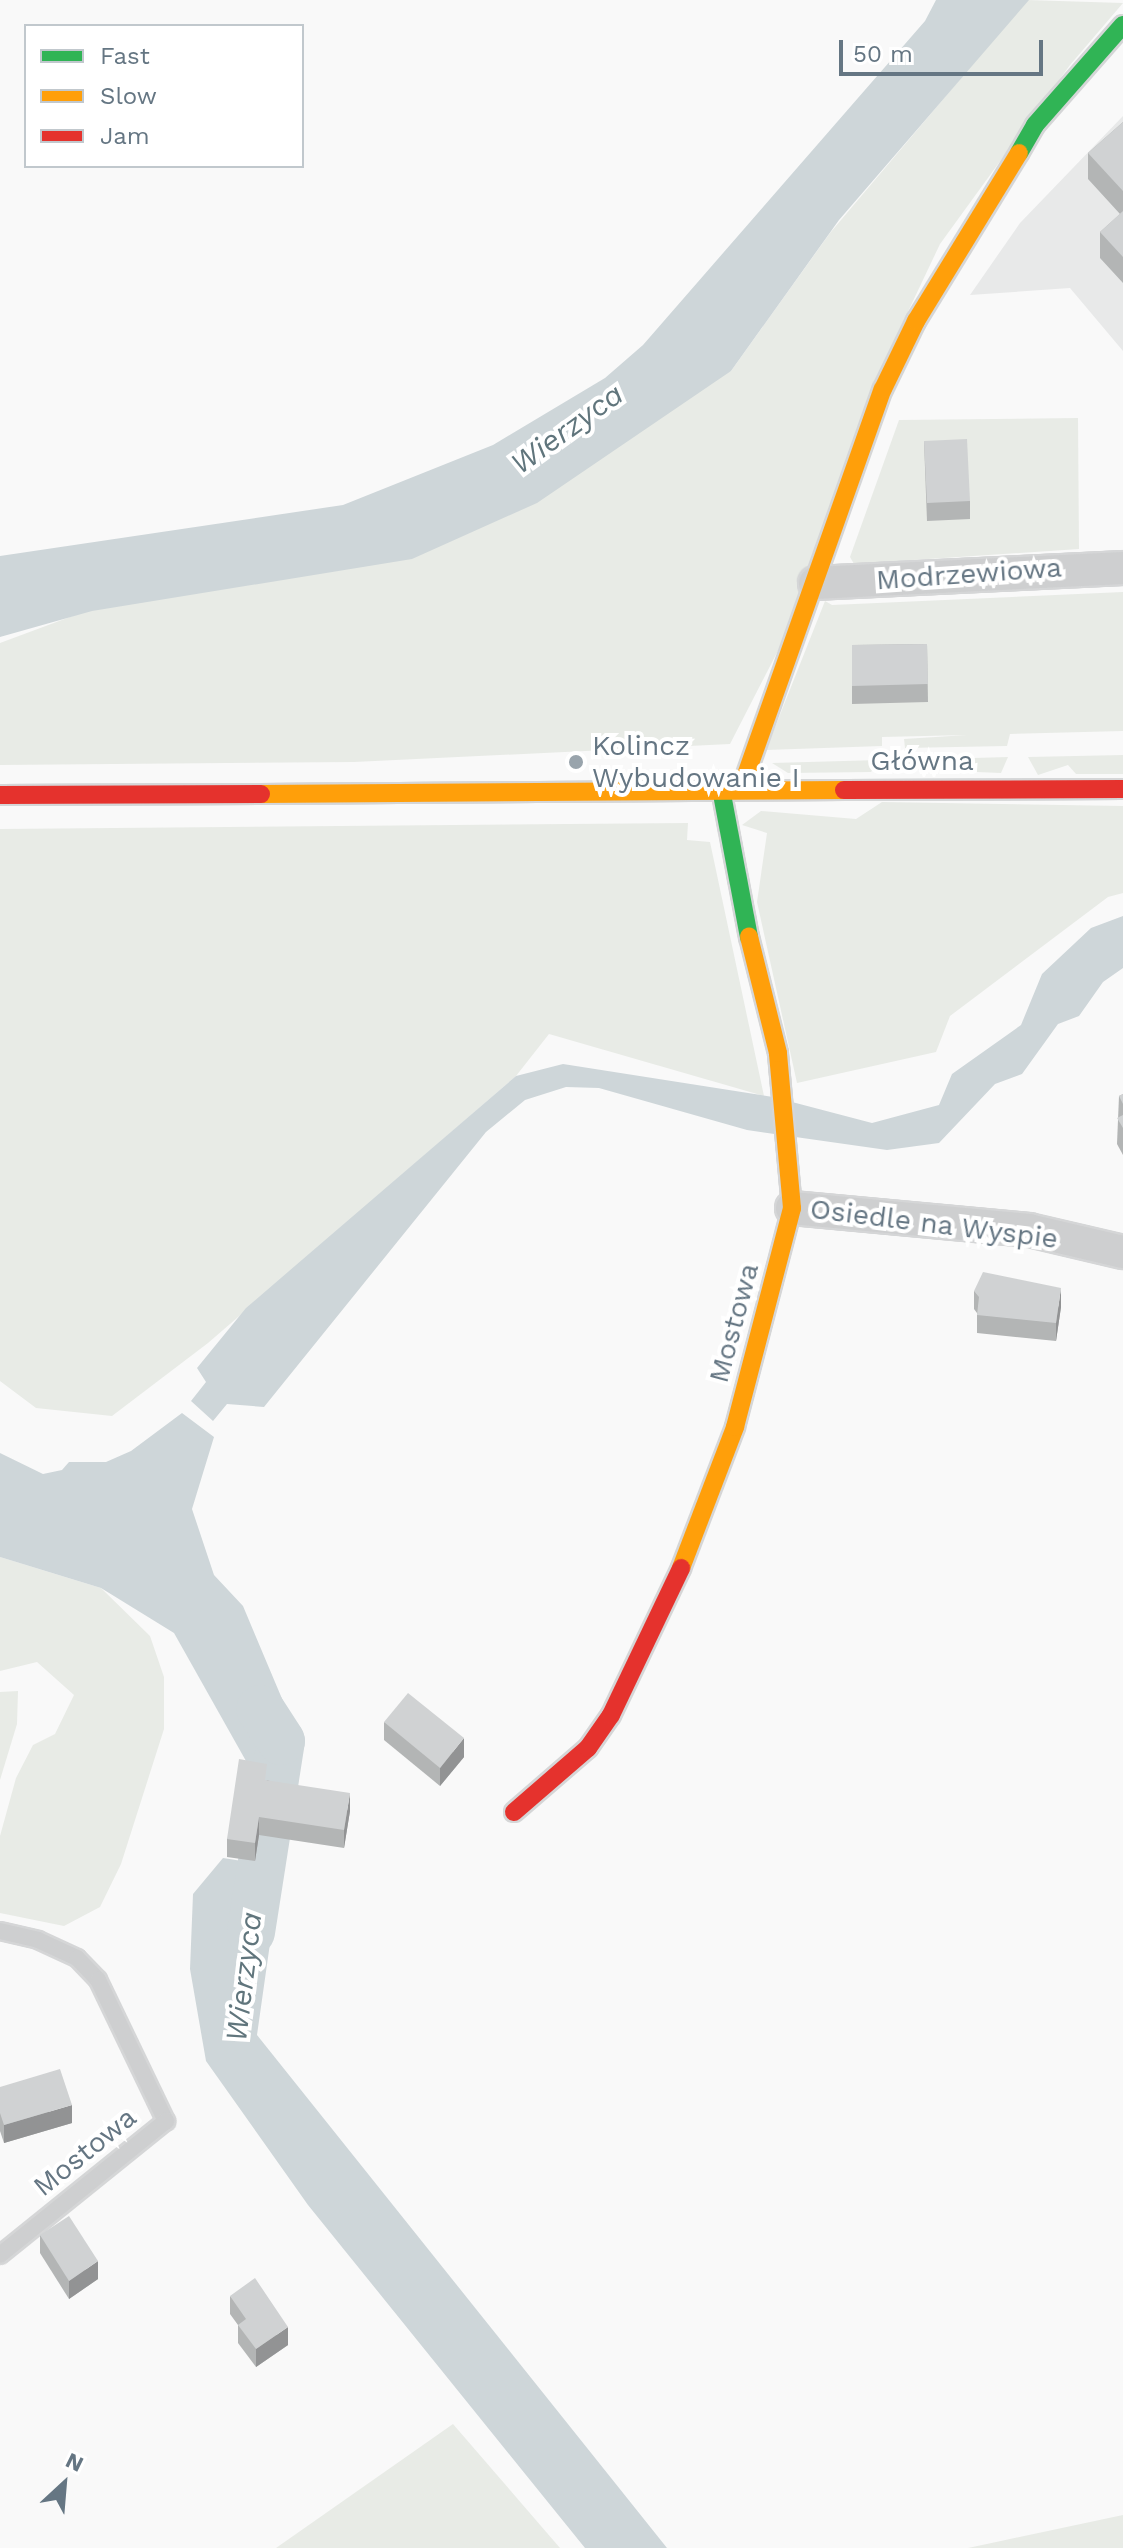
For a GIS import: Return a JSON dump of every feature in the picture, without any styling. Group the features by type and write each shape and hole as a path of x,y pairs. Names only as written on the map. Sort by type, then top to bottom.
{"street":[{"path":"741,789 883,389 916,321 969,242 1035,125 1123,25"},
{"name":"Modrzewiowa","path":"815,583 1123,568"},
{"name":"Mostowa","path":"514,1812 588,1748 611,1715 667,1605 735,1427 792,1208 778,1053 745,921 721,789"},
{"name":"Główna","path":"0,795 1123,789"},
{"name":"Osiedle na Wyspie","path":"792,1208 1029,1230 1123,1252"}],"lane":[{"name":"Mostowa","path":"0,1931 38,1940 77,1958 98,1980 166,2121 0,2255"}],"shaded area":[{"path":"1027,0 1123,3 1070,65 940,244 895,339 821,567 730,744 354,762 0,765 0,643 731,371 830,233"},
{"path":"1123,116 1123,351 1070,288 970,295 1020,223"},
{"path":"1078,418 1079,549 854,564 850,557 899,420"},
{"path":"1123,592 1123,731 1010,734 1007,746 905,748 904,739 967,735 882,737 882,746 766,750 825,601 832,605"},
{"path":"1123,755 1123,774 1076,774 1068,765 1038,775 1028,757"},
{"path":"1008,757 1001,773 904,769 904,760"},
{"path":"880,760 871,772 788,773 772,763"},
{"path":"882,802 1123,806 1123,893 1108,897 950,1016 936,1052 797,1083 757,902 767,833 742,825 761,811 856,819"},
{"path":"688,823 687,840 710,842 764,1096 549,1034 516,1076 208,1343 112,1416 36,1408 0,1381 0,829"},
{"path":"0,1557 101,1588 150,1636 164,1677 164,1729 121,1864 100,1907 64,1926 0,1913 0,1836 16,1778 33,1745 55,1734 74,1695 37,1662 0,1671"},
{"path":"18,1691 17,1724 0,1780 0,1692"},
{"path":"453,2424 560,2548 276,2548"},
{"path":"1123,2515 1123,2548 968,2548"}],"water":[{"path":"936,0 1029,0 839,220 731,371 537,503 412,559 92,611 0,637 0,556 343,505 493,445 605,378 643,345 925,21"},
{"path":"1123,916 1123,968 1103,982 1079,1016 1058,1024 1022,1074 995,1084 939,1143 887,1150 747,1130 599,1088 566,1087 525,1100 486,1132 264,1407 227,1404 213,1421 191,1401 206,1382 197,1368 246,1308 516,1076 563,1064 773,1097 872,1123 939,1105 952,1074 1021,1025 1042,974 1091,928"},
{"path":"182,1413 214,1437 192,1509 214,1575 243,1606 299,1739 295,1773 246,1761 174,1633 101,1588 0,1557 0,1453 43,1474 62,1470 69,1462 106,1462 131,1451"},
{"path":"223,1858 255,1863 279,1880 257,2035 667,2548 585,2548 308,2205 206,2061 190,1969 193,1894"}],"building":[{"path":"1123,122 1123,191 1088,153"},
{"path":"1123,211 1123,257 1100,232"},
{"path":"967,439 970,501 927,503 924,441"},
{"path":"927,644 928,684 852,686 852,645"},
{"path":"983,1272 1061,1288 1056,1323 977,1315 979,1297 974,1291"},
{"path":"408,1693 464,1738 440,1768 384,1722"},
{"path":"239,1759 267,1764 265,1780 350,1793 344,1830 259,1817 255,1843 227,1839"},
{"path":"60,2069 72,2105 4,2125 0,2113 0,2087"},
{"path":"69,2216 98,2261 69,2281 40,2235"},
{"path":"255,2278 288,2327 256,2349 238,2325 246,2319 230,2296"}],"waterway":[{"name":"Wierzyca","path":"251,1932 281,1741 260,1709"}],"traffic: fast":[{"path":"1019,153 1035,125 1123,25"},
{"path":"721,789 749,937"}],"traffic: slow":[{"path":"741,789 883,389 916,321 1019,153"},
{"path":"261,794 844,790"},
{"path":"681,1568 735,1427 792,1208 778,1053 749,937"}],"traffic: jam":[{"path":"844,790 1123,789"},
{"path":"0,795 261,794"},
{"path":"514,1812 588,1748 611,1715 681,1568"}],"place":[{"name":"Kolincz Wybudowanie I","path":"576,762"}]}
